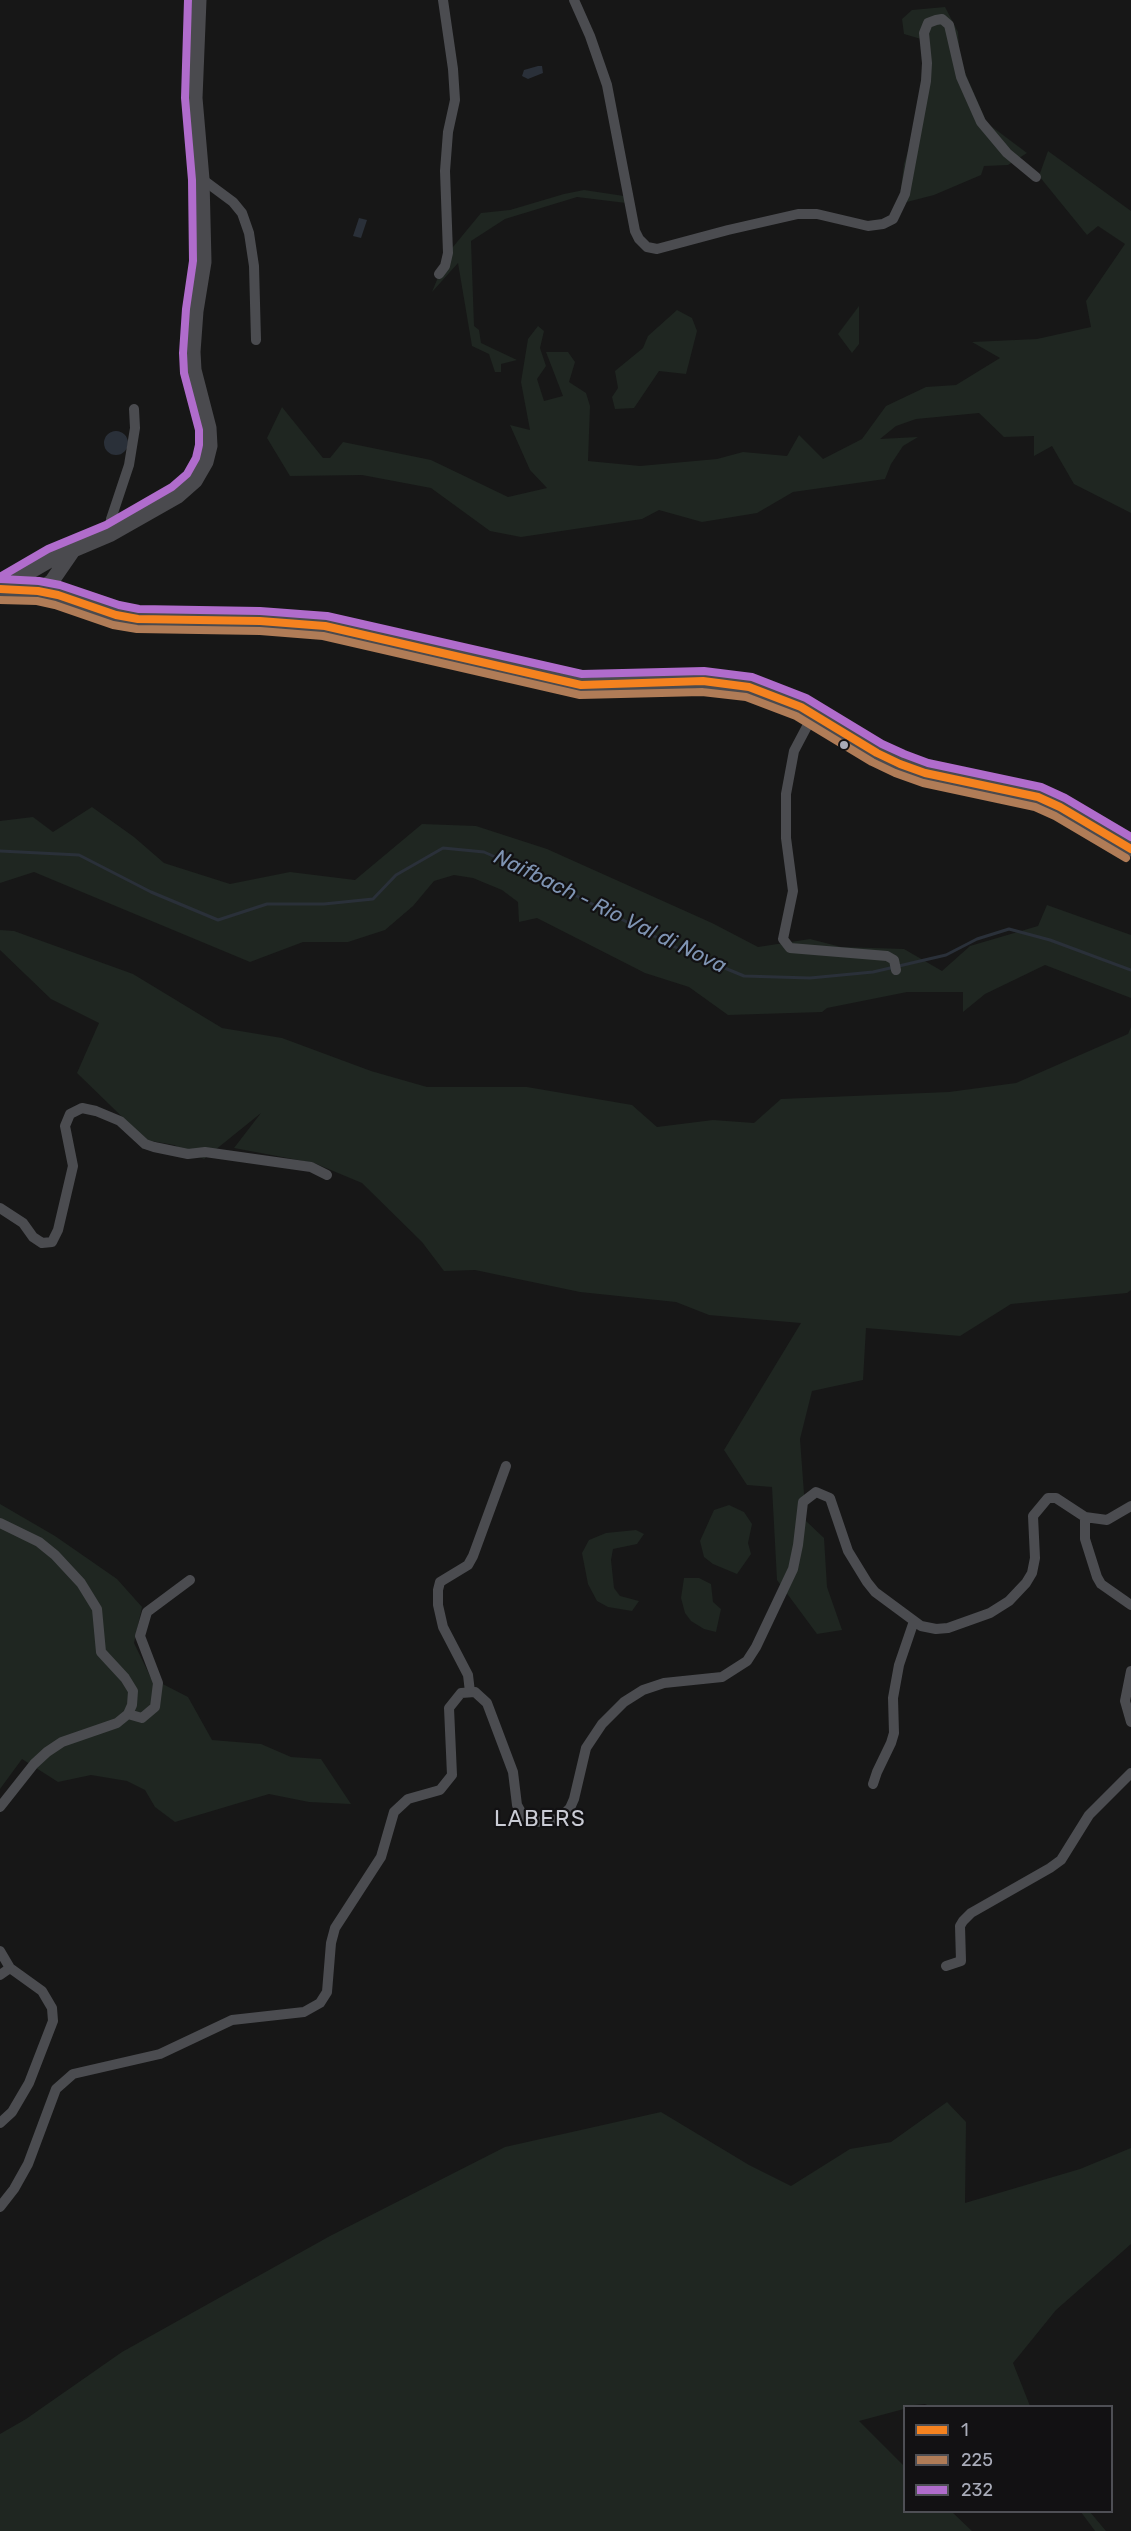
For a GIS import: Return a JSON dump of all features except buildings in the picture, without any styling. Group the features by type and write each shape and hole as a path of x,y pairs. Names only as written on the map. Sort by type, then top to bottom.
{"main road":[{"path":"0,589 52,559 68,557 178,496 195,481 206,462 210,446 209,429 194,370 192,352 204,262 202,179 195,98 199,0"},
{"path":"38,591 52,581 68,557"},
{"path":"68,557 62,578 66,589 76,602"},
{"path":"38,591 39,568"},
{"path":"0,589 38,591 138,619 227,620 325,627 581,685 677,681 725,682 763,691 813,715 877,753 908,767 925,773 1038,797 1131,849"}],"street":[{"path":"439,274 445,266 448,253 445,171 448,132 455,100 443,0"},
{"path":"574,0 590,36 607,85 635,231 647,247 657,249 798,214 818,214 868,226 883,224 893,219 905,194 926,81 924,33 928,23 936,20 942,19 949,25 961,77 981,122 1006,153 1036,177"},
{"path":"202,179 233,202 242,213 249,233 254,266 256,340"},
{"path":"111,534 111,519 129,465 135,429 134,409"},
{"path":"813,715 794,751 786,794 786,838 793,891 783,939 790,948 887,957 895,966"},
{"path":"0,1208 23,1223 33,1237 42,1243 52,1242 58,1230 73,1166 64,1126 70,1114 82,1108 120,1121 145,1144 154,1147 188,1154 205,1152 311,1167 327,1175"},
{"path":"470,1692 468,1675 443,1627 438,1605 438,1590 440,1582 468,1565 473,1556 506,1466"},
{"path":"0,2207 15,2188 28,2164 56,2089 73,2074 160,2054 217,2025 232,2020 304,2012 320,2003 327,1992 331,1943 335,1928 381,1857 394,1812 408,1799 440,1790 452,1775 449,1708 461,1693 476,1692 487,1703 513,1772 517,1805 523,1816 530,1820 544,1822 559,1819 570,1808 574,1799 586,1748 602,1724 624,1702 654,1686 725,1676 747,1661 793,1569 803,1502 816,1492 830,1498 848,1551 875,1592 914,1621 928,1628 948,1628 990,1613 1009,1601 1026,1583 1032,1573 1035,1558 1033,1516 1048,1498 1056,1498 1085,1517 1107,1520 1131,1506"},
{"path":"1085,1517 1085,1539 1097,1577 1101,1584 1131,1605"},
{"path":"0,1522 29,1537 55,1555 75,1576 97,1609 101,1652 125,1678 133,1691 132,1705 128,1714 117,1723 62,1742 47,1752 34,1764 0,1807"},
{"path":"128,1714 142,1718 155,1707 158,1683 140,1636 147,1612 190,1580"},
{"path":"873,1784 894,1733 893,1698 898,1665 914,1621"},
{"path":"1131,1671 1125,1701 1131,1722"},
{"path":"946,1966 961,1961 960,1926 963,1921 971,1913 1061,1860 1089,1815 1131,1773"},
{"path":"0,1950 10,1968 42,1991 52,2008 53,2021 29,2083 12,2112 0,2123"},
{"path":"0,1975 10,1968"}],"shaded area":[{"path":"945,7 958,32 960,61 987,123 1027,153 1008,165 984,166 981,175 934,195 899,204 904,164 924,78 921,39 904,34 902,19 912,10"},
{"path":"542,66 543,73 528,79 522,76 524,70"},
{"path":"1048,151 1131,211 1131,513 1074,484 1052,446 1034,456 1034,436 1004,437 979,413 916,419 896,426 880,439 918,437 903,446 891,464 885,479 793,492 757,513 702,522 659,510 642,519 521,537 490,531 431,488 362,475 290,476 267,438 282,407 323,458 330,458 343,442 431,460 508,497 547,488 530,470 510,425 530,430 521,382 528,339 538,326 544,331 540,348 546,366 537,379 544,401 563,396 546,352 568,352 575,362 569,382 586,393 590,406 588,461 640,466 717,459 743,452 787,456 799,435 823,459 862,439 886,406 926,387 956,385 1000,358 972,342 1037,339 1091,327 1086,301 1125,244 1098,226 1087,235 1039,176"},
{"path":"584,190 624,196 626,203 577,197 505,219 471,241 474,326 479,330 481,343 517,360 501,364 501,372 495,372 489,354 472,346 458,263 432,292 448,253 481,213 510,210"},
{"path":"359,218 367,220 361,238 353,236"},
{"path":"859,306 859,344 852,353 838,334"},
{"path":"677,310 692,318 697,331 686,374 659,371 634,408 615,409 612,397 618,388 615,371 643,348 648,336"},
{"path":"116,431 124,435 128,443 124,451 116,455 108,451 104,443 108,435"},
{"path":"92,807 134,837 164,863 230,884 290,872 355,880 422,824 476,826 547,849 712,923 758,947 810,939 841,947 904,949 942,971 970,946 1038,926 1047,905 1131,935 1131,998 1045,965 985,994 963,1012 963,992 907,992 827,1008 822,1012 728,1015 689,987 645,973 537,918 519,922 518,902 502,890 473,878 454,875 434,881 413,906 385,930 348,942 303,942 250,962 34,872 0,883 0,821 33,817 53,832"},
{"path":"0,930 14,931 133,974 222,1028 282,1038 371,1071 427,1087 527,1087 632,1105 657,1127 713,1120 754,1123 781,1099 949,1092 1016,1083 1128,1034 1131,1027 1131,1290 1127,1293 1011,1304 960,1336 866,1328 863,1380 812,1391 800,1439 806,1521 824,1538 827,1587 842,1630 817,1634 777,1580 772,1487 747,1485 724,1450 801,1323 709,1315 676,1302 580,1292 475,1270 444,1271 422,1242 362,1183 314,1163 234,1148 261,1113 204,1159 174,1145 146,1140 77,1073 99,1023 51,999 0,950"},
{"path":"0,1504 55,1536 117,1579 142,1607 134,1643 151,1678 188,1697 212,1740 261,1744 291,1757 321,1759 351,1804 309,1802 269,1794 175,1822 155,1807 145,1790 127,1781 91,1775 58,1782 22,1759 0,1789"},
{"path":"729,1505 744,1512 752,1524 748,1543 751,1554 737,1574 713,1564 704,1557 700,1541 714,1510"},
{"path":"636,1530 644,1534 637,1544 613,1549 611,1560 614,1588 620,1596 639,1601 632,1611 608,1607 597,1601 588,1584 582,1553 589,1540 606,1533"},
{"path":"684,1578 699,1578 711,1584 713,1602 721,1609 716,1632 704,1629 691,1621 685,1613 681,1598"},
{"path":"947,2102 966,2122 965,2203 1080,2169 1131,2148 1131,2244 1056,2310 1013,2363 1030,2405 903,2405 903,2409 859,2421 903,2465 903,2513 953,2513 972,2531 0,2531 0,2434 26,2419 122,2352 330,2236 505,2147 661,2112 749,2165 791,2186 850,2149 891,2142"},
{"path":"1082,2513 1091,2513 1106,2531 1095,2531"}],"waterway":[{"name":"Naifbach - Rio Val di Nova","path":"0,851 79,855 151,892 218,920 267,904 324,904 373,899 396,875 443,848 484,852 538,876 681,950 744,976 810,978 873,972 946,955 977,939 1009,929 1050,940 1131,970"}],"transit line":[{"name":"232","path":"0,577 48,549 106,525 172,487 187,474 196,458 199,430 184,373 183,353 193,261 192,180 185,98 188,0"},
{"name":"232","path":"1,579 39,581 60,585 119,605 139,609 260,611 327,616 582,674 704,671 752,677 806,698 882,744 904,754 928,763 1041,787 1065,798 1131,837"},
{"name":"1","path":"0,589 38,591 58,595 116,615 138,619 260,621 325,626 581,685 703,681 749,687 801,707 877,753 900,764 925,773 1038,797 1060,807 1131,849"},
{"name":"225","path":"0,600 37,601 113,625 137,629 260,631 323,636 580,695 702,692 746,697 796,716 872,762 895,773 923,783 1035,807 1055,816 1126,858"}],"district":[{"name":"LABERS","path":"540,1820"}]}
